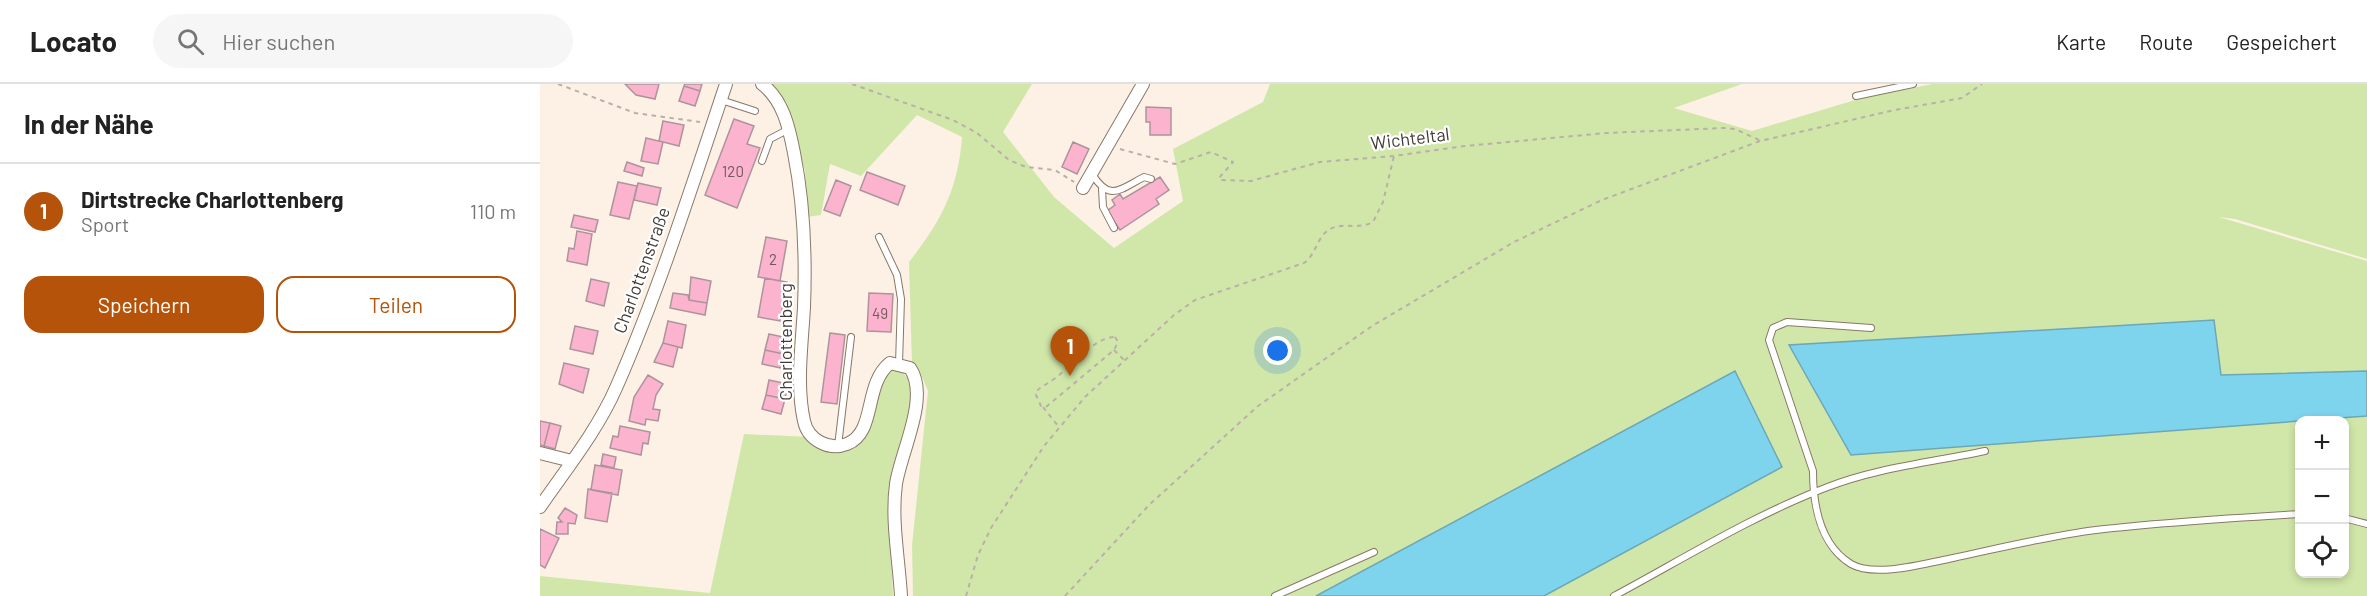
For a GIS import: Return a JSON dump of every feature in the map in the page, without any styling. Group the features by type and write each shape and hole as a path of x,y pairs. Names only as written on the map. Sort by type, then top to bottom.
{"street":[{"name":"Charlottenstraße","path":"540,507 572,461 615,389 670,247 726,84"},
{"name":"Charlottenberg","path":"762,84 782,107 789,129 802,197 804,301 801,387 804,423 811,436 822,444 838,446"},
{"path":"1083,188 1143,84"},
{"path":"838,446 856,438 864,429 872,391 880,371 890,363 910,368 917,378 918,399 896,484 901,596"},
{"path":"540,453 572,461"}],"lane":[{"path":"1856,96 1913,84"},
{"path":"721,100 754,111"},
{"path":"762,161 770,139 789,129"},
{"path":"1092,173 1102,189 1103,207 1114,228"},
{"path":"1102,189 1108,192 1117,191 1144,177 1152,178"},
{"path":"879,237 897,275 902,299 899,364"},
{"path":"1870,328 1787,322 1773,328 1769,340 1814,471 1813,493 1819,519 1830,545 1851,564 1876,569 1913,566 2095,531 2295,514"},
{"path":"838,446 851,337"},
{"path":"1614,596 1762,516 1813,493 1890,470 1985,451"},
{"path":"2349,519 2367,524"},
{"path":"1275,596 1374,552"}],"path":[{"path":"558,84 635,112 712,123"},
{"path":"852,84 953,120 977,134 1009,160 1026,167 1055,170 1083,188"},
{"path":"1065,596 1141,513 1258,406 1372,326 1558,219 1760,141 1895,110 1962,98 1982,84"},
{"name":"Wichteltal","path":"1109,144 1136,155 1175,164 1211,152 1233,162 1219,178 1220,180 1251,181 1320,162 1394,156 1543,138 1724,128 1735,129 1760,141"},
{"path":"966,596 978,555 991,528 1033,462 1059,427 1085,398 1174,315 1195,300 1304,263 1314,254 1323,236 1332,228 1357,228 1373,222 1383,202 1394,156"},
{"path":"1043,407 1114,350 1118,339 1105,339 1041,386 1035,393 1037,401 1059,427"},
{"path":"1114,350 1125,362"}],"green space":[{"path":"766,84 1032,84 1003,132 1054,197 1114,248 1183,201 1173,149 1263,102 1270,84 1742,84 1674,108 1752,131 1855,100 1932,84 2367,84 2367,259 2235,219 2219,217 2367,261 2367,596 913,596 912,545 928,391 922,377 912,365 909,262 930,233 946,204 957,173 962,137 917,115 861,176 830,164 821,215 807,217 805,170 794,141 787,103"},
{"path":"895,368 902,371 914,386 891,547 893,596 540,596 540,576 710,593 744,434 810,437 821,444 856,441 882,375"}],"water":[{"path":"2214,320 2221,375 2367,371 2367,416 2295,416 2295,421 1851,455 1789,345"},
{"path":"1735,371 1782,467 1544,596 1316,596"}],"building":[{"path":"625,84 659,84 655,99 636,95"},
{"path":"685,84 702,84 700,91 684,86"},
{"path":"684,86 700,91 695,106 679,101"},
{"path":"1146,107 1171,108 1171,135 1150,135 1150,122 1146,122"},
{"path":"734,119 754,126 747,144 760,148 737,208 705,195"},
{"path":"663,121 684,125 679,146 659,141"},
{"path":"646,138 663,142 658,164 641,161"},
{"path":"1073,142 1089,149 1077,174 1062,167"},
{"path":"627,162 644,168 642,176 624,171"},
{"path":"867,172 905,186 898,205 860,190"},
{"path":"1160,177 1169,190 1156,199 1159,204 1120,230 1107,211 1115,205 1112,200 1120,194 1123,199"},
{"path":"836,180 851,186 840,216 824,210"},
{"path":"618,182 637,186 629,219 610,215"},
{"path":"638,183 661,188 657,205 634,200"},
{"path":"574,215 598,220 595,232 571,227"},
{"path":"577,231 592,234 587,265 567,261 569,248 574,249"},
{"path":"766,237 787,241 780,281 758,277"},
{"path":"691,277 711,281 707,303 689,300"},
{"path":"765,278 787,282 780,321 758,317"},
{"path":"591,279 609,283 604,306 586,301"},
{"path":"673,293 688,295 689,300 707,303 705,315 670,308"},
{"path":"869,293 893,294 891,332 867,331"},
{"path":"668,321 686,325 682,348 663,343"},
{"path":"575,326 598,331 593,354 570,349"},
{"path":"830,333 845,335 837,404 821,402"},
{"path":"769,334 788,338 784,354 765,350"},
{"path":"663,343 678,347 673,367 654,362"},
{"path":"765,350 784,354 781,368 762,364"},
{"path":"564,363 589,369 583,393 559,384"},
{"path":"648,375 663,384 656,395 653,409 660,410 658,421 646,419 645,425 629,421 634,397"},
{"path":"769,380 788,384 785,399 766,395"},
{"path":"766,395 785,399 781,414 762,409"},
{"path":"540,421 550,423 544,446 540,445"},
{"path":"550,423 561,426 555,449 544,446"},
{"path":"620,426 650,432 648,444 643,443 641,455 610,448 613,436 618,437"},
{"path":"603,454 616,457 614,468 601,465"},
{"path":"595,465 622,470 618,495 591,490"},
{"path":"588,489 612,493 607,522 585,518"},
{"path":"565,508 577,515 575,524 568,523 568,534 556,534 557,522 562,522 558,518"},
{"path":"540,529 559,538 545,568 540,565"}],"place":[{"name":"Dirtstrecke Charlottenberg","path":"1070,376"}]}
